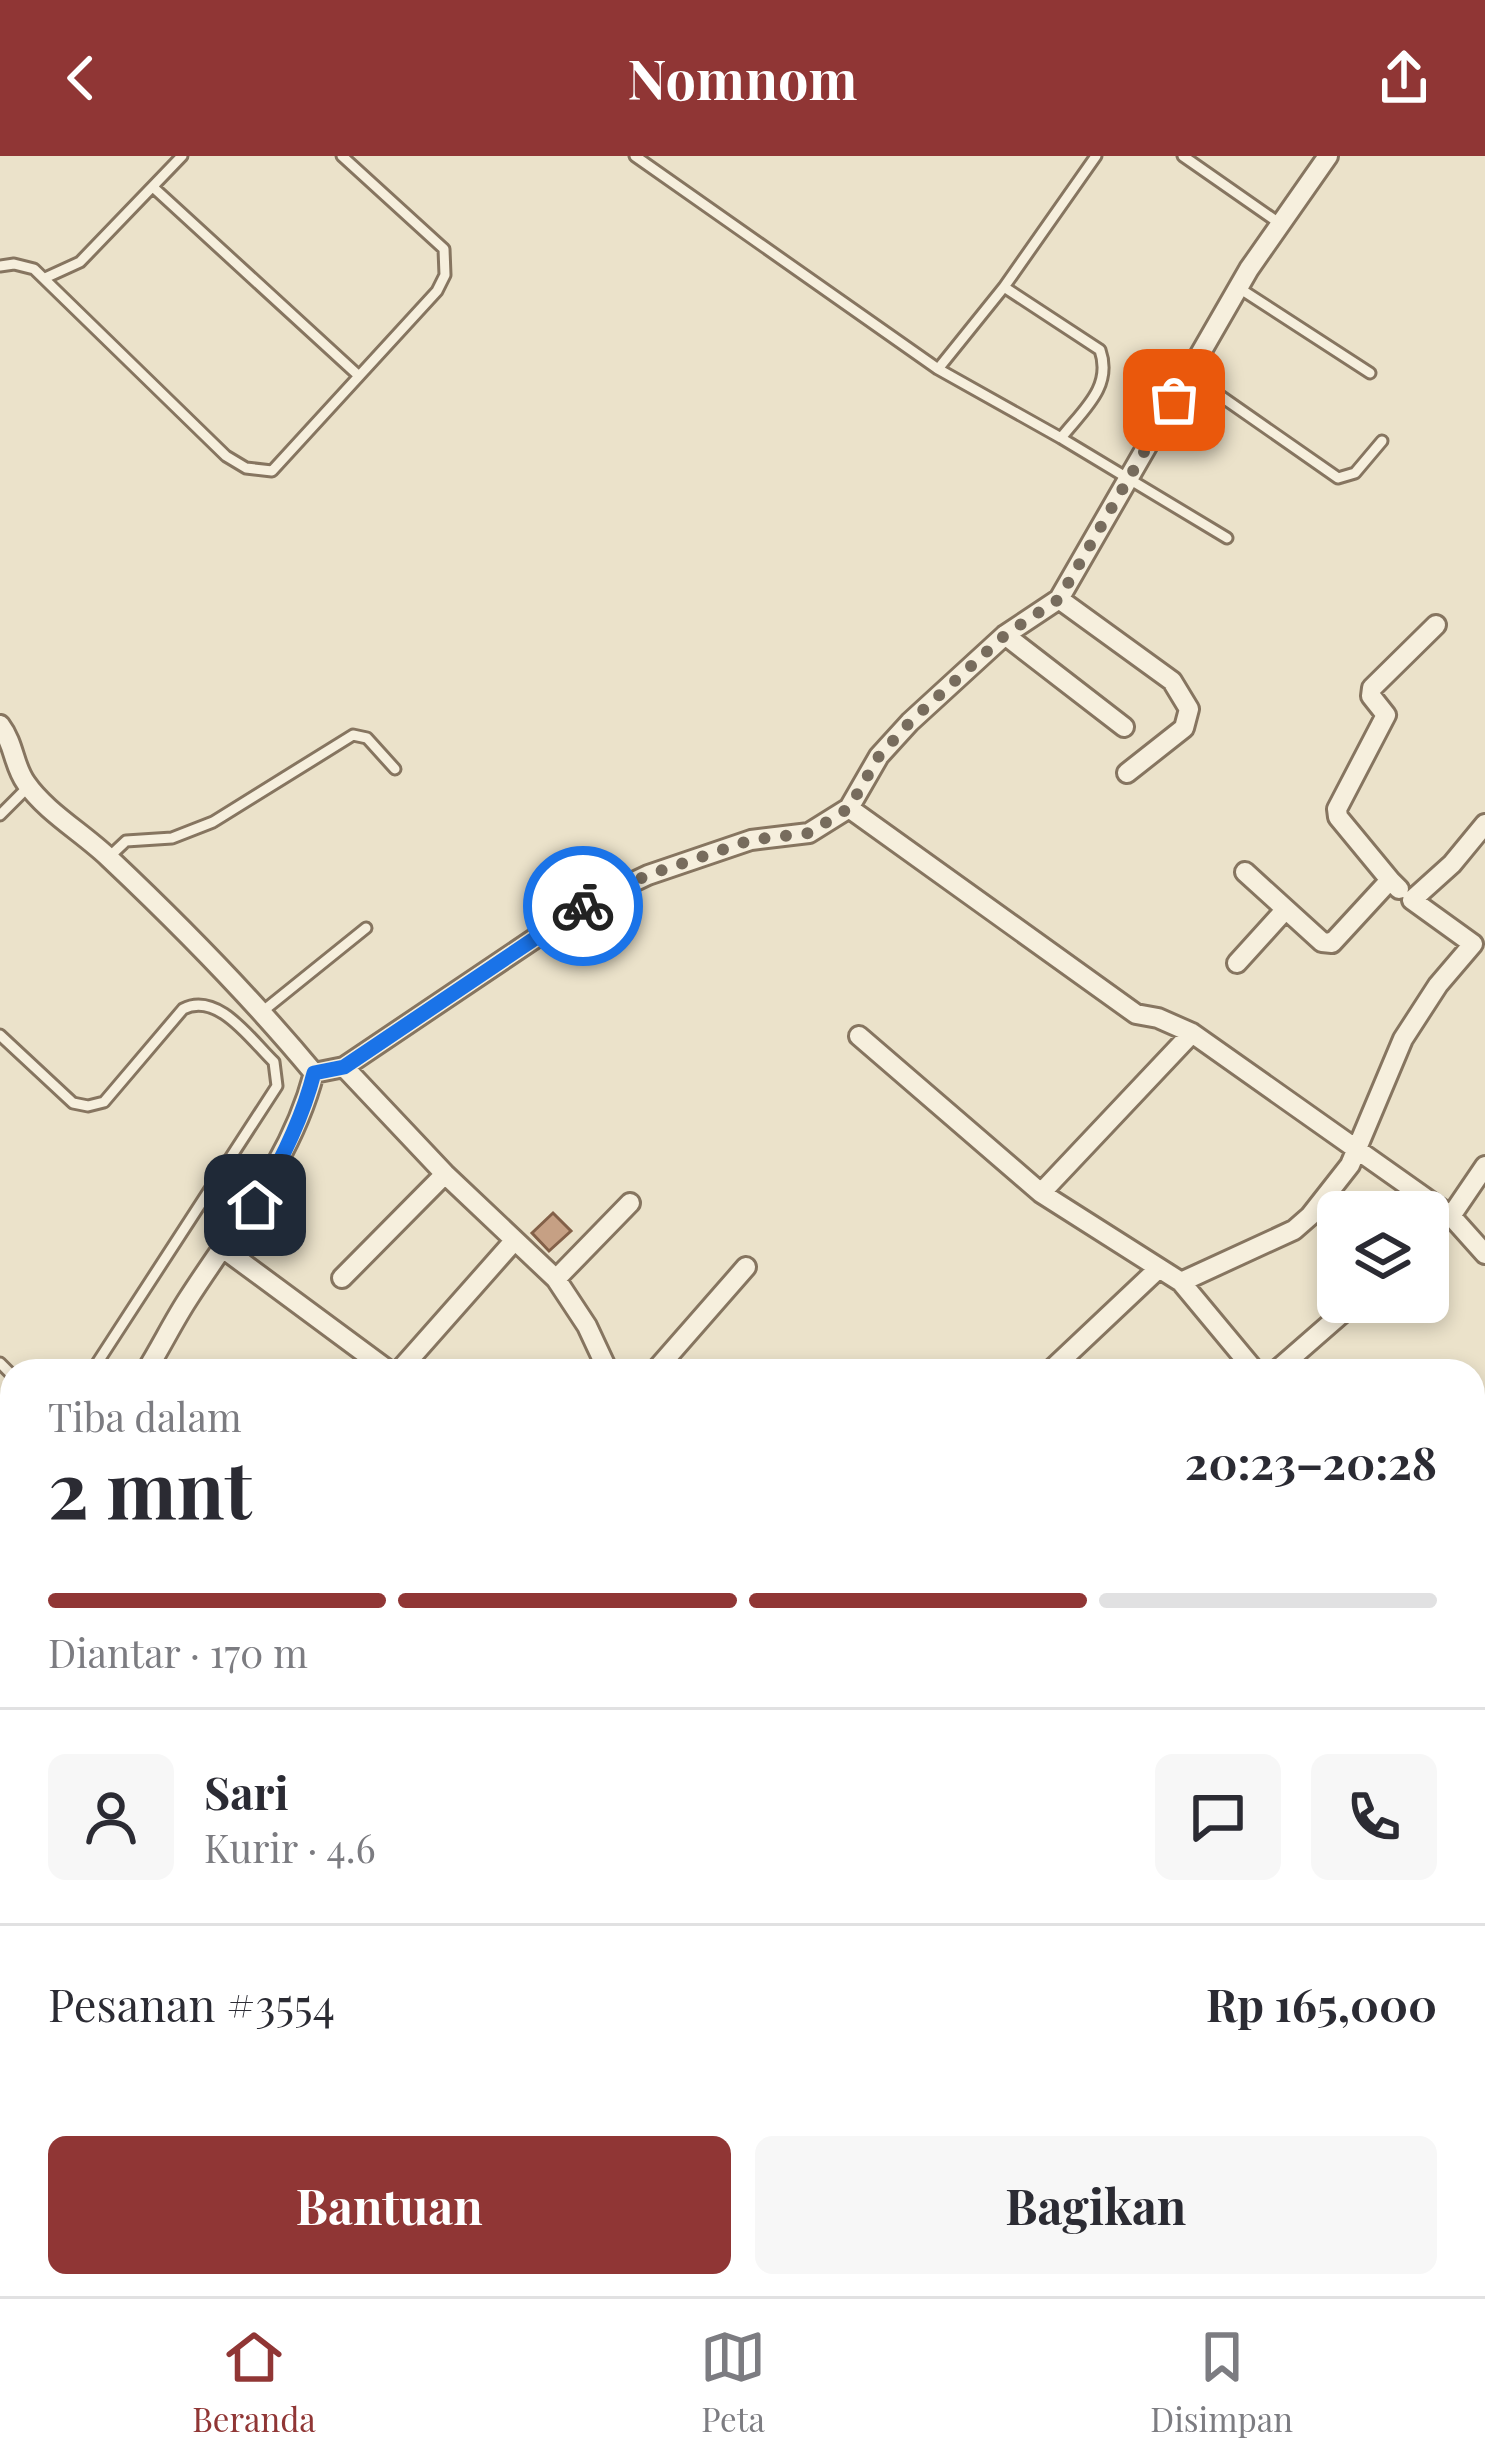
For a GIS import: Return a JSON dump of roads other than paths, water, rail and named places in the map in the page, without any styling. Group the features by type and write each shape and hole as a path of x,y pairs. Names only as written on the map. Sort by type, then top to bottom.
{"street":[{"path":"314,1073 344,1067 583,906 648,875 751,840 809,833 849,808 879,756 910,722 1005,635 1059,599 1238,288 1328,156"},
{"path":"1059,599 1172,681 1190,709 1184,728 1127,773"},
{"path":"1181,1282 1294,1230 1310,1216 1357,1151 1402,1039 1438,985 1479,938 1412,900 1338,817 1337,809 1386,715 1371,696 1372,688 1436,625"},
{"path":"1005,635 1124,727"},
{"path":"0,725 16,751 28,787 109,857 263,1011 314,1073"},
{"path":"849,808 1136,1014 1192,1033 1451,1216 1485,1254"},
{"path":"1412,900 1452,864 1485,824"},
{"path":"1245,872 1312,937 1332,943 1390,880"},
{"path":"1237,963 1285,910"},
{"path":"1041,1193 1192,1033"},
{"path":"859,1036 1041,1193 1181,1282 1245,1359"},
{"path":"344,1067 445,1174 556,1279 602,1359"},
{"path":"153,1359 187,1300 277,1169 314,1073"},
{"path":"1451,1216 1485,1166"},
{"path":"342,1278 445,1174"},
{"path":"556,1279 630,1203"},
{"path":"410,1359 514,1241"},
{"path":"224,1249 373,1359"},
{"path":"666,1359 746,1267"},
{"path":"1063,1359 1157,1270"},
{"path":"1290,1359 1331,1323"}],"lane":[{"path":"45,278 80,262 182,156"},
{"path":"0,266 34,269 226,456 246,468 272,471 437,291 447,263 445,249 343,156"},
{"path":"635,156 938,369 1227,538"},
{"path":"938,369 1004,287 1096,156"},
{"path":"1183,156 1280,223"},
{"path":"154,188 359,376"},
{"path":"1004,287 1100,350 1106,368 1103,384 1061,438"},
{"path":"1238,288 1370,373"},
{"path":"1190,374 1339,478 1354,473 1382,441"},
{"path":"109,857 126,841 172,838 213,822 353,735 367,738 395,769"},
{"path":"0,815 28,787"},
{"path":"263,1011 366,928"},
{"path":"0,1036 73,1103 88,1106 104,1102 183,1009 195,1003 214,1006 274,1062 279,1074 277,1086 100,1359"}]}
